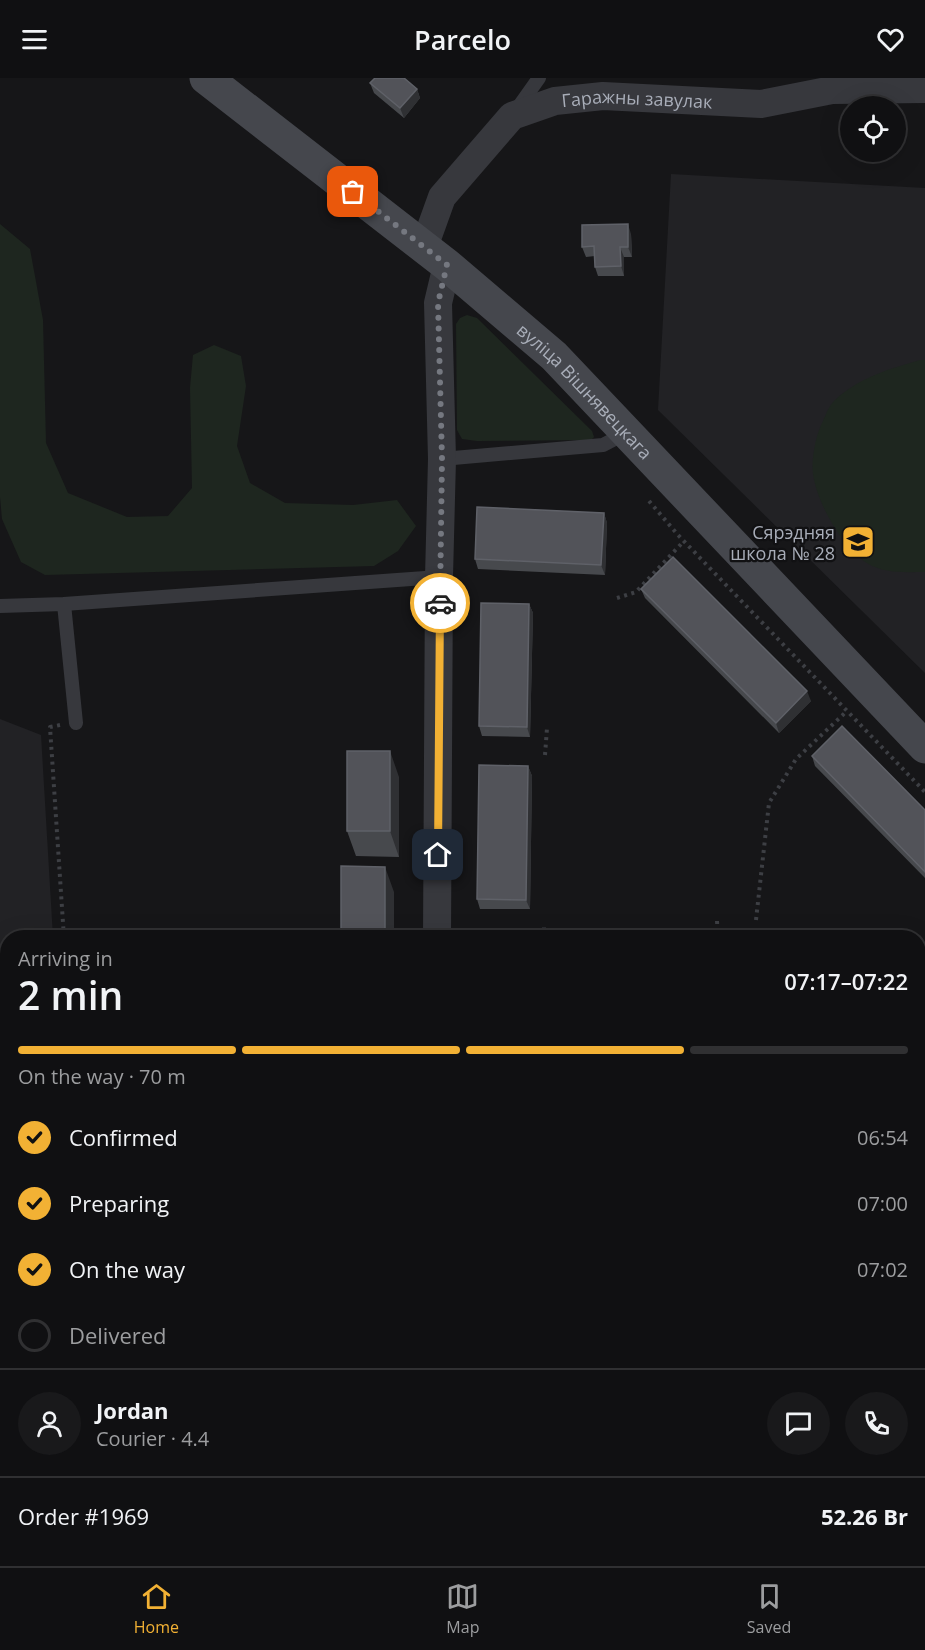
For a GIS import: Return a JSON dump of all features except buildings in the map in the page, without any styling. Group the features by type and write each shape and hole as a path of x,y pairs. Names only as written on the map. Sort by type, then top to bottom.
{"main road":[{"name":"вуліца Вішнявецкага","path":"210,80 435,256 554,356 925,747"}],"street":[{"name":"Гаражны завулак","path":"437,930 442,459 435,256 442,196 512,116 555,101 603,96 761,104 831,90 925,89"}],"lane":[{"path":"512,116 539,78"},
{"path":"442,459 603,445 626,433"},
{"path":"0,606 64,604 439,577"},
{"path":"64,604 75,723"}],"path":[{"path":"648,499 684,541 925,792"},
{"path":"617,598 636,592 684,541"},
{"path":"756,920 769,803 796,759 847,711"},
{"path":"63,930 50,726 75,723"},
{"path":"545,755 547,728"},
{"path":"717,921 718,930"},
{"path":"544,923 544,930"}],"shaded area":[{"name":"Сярэдняя школа № 28","path":"671,174 925,188 925,673 658,410"},
{"path":"0,224 30,249 43,320 46,443 68,493 127,517 168,516 192,488 190,388 193,355 214,345 241,356 246,386 237,446 250,483 285,503 353,505 397,500 416,526 398,551 374,566 45,575 21,562 2,519 0,497"},
{"path":"467,315 477,318 592,431 594,437 591,440 477,441 462,439 457,430 456,324 460,318"},
{"path":"925,360 925,572 888,571 874,567 858,556 832,523 815,485 813,454 820,426 829,408 843,393 885,371"},
{"path":"0,719 41,735 53,930 0,930"}],"way so far":[{"path":"353,192 447,265 438,303 442,459 440,603"}],"place":[{"name":"Сярэдняя школа № 28","path":"858,542"}],"route":[{"path":"438,855 440,603"}]}
